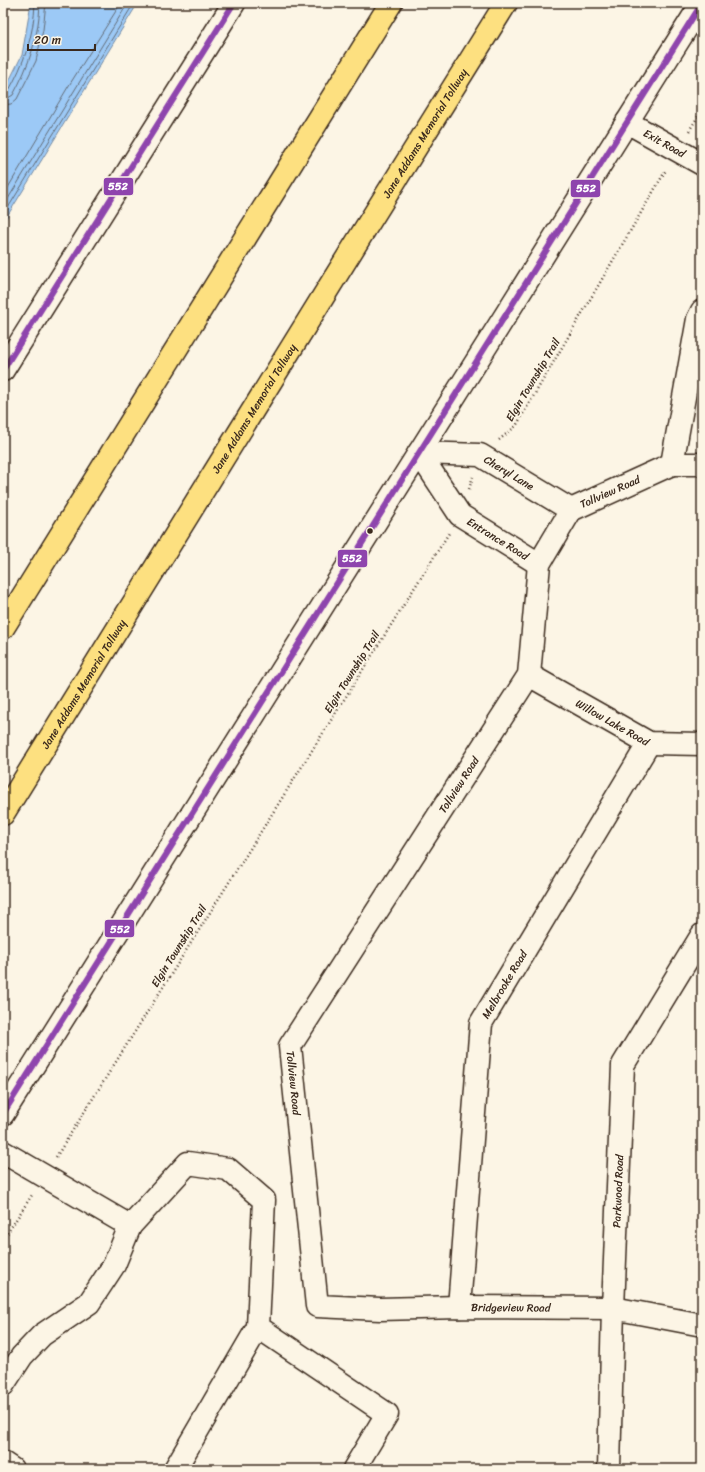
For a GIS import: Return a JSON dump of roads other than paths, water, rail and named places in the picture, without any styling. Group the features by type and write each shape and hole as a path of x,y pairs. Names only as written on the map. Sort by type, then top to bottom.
{"highway":[{"path":"3,628 391,3"},
{"name":"Jane Addams Memorial Tollway","path":"3,814 506,3"}],"street":[{"path":"3,370 234,3"},
{"path":"3,1114 702,3"},
{"name":"Exit Road","path":"627,122 702,164"},
{"path":"702,311 698,319 693,397 672,464 702,464"},
{"name":"Cheryl Lane","path":"419,453 480,455 571,510"},
{"name":"Entrance Road","path":"419,453 460,515 539,564"},
{"name":"Tollview Road","path":"317,1306 290,1046 529,675 539,564 571,510 672,464"},
{"name":"Willow Lake Road","path":"529,675 649,743 702,744"},
{"name":"Melbrooke Road","path":"459,1307 481,1023 649,743"},
{"name":"Parkwood Road","path":"609,1469 613,1308 623,1065 702,935"},
{"path":"3,1152 130,1226"},
{"path":"3,1385 22,1356 42,1335 89,1303 114,1265 130,1226 188,1163 228,1169 264,1200 258,1327 174,1469"},
{"name":"Bridgeview Road","path":"317,1306 380,1309 459,1307 613,1308 702,1324"},
{"path":"258,1327 387,1414 354,1469"},
{"path":"3,1463 12,1469"}],"water":[{"path":"31,3 138,3 3,223 3,93 22,55"}]}
